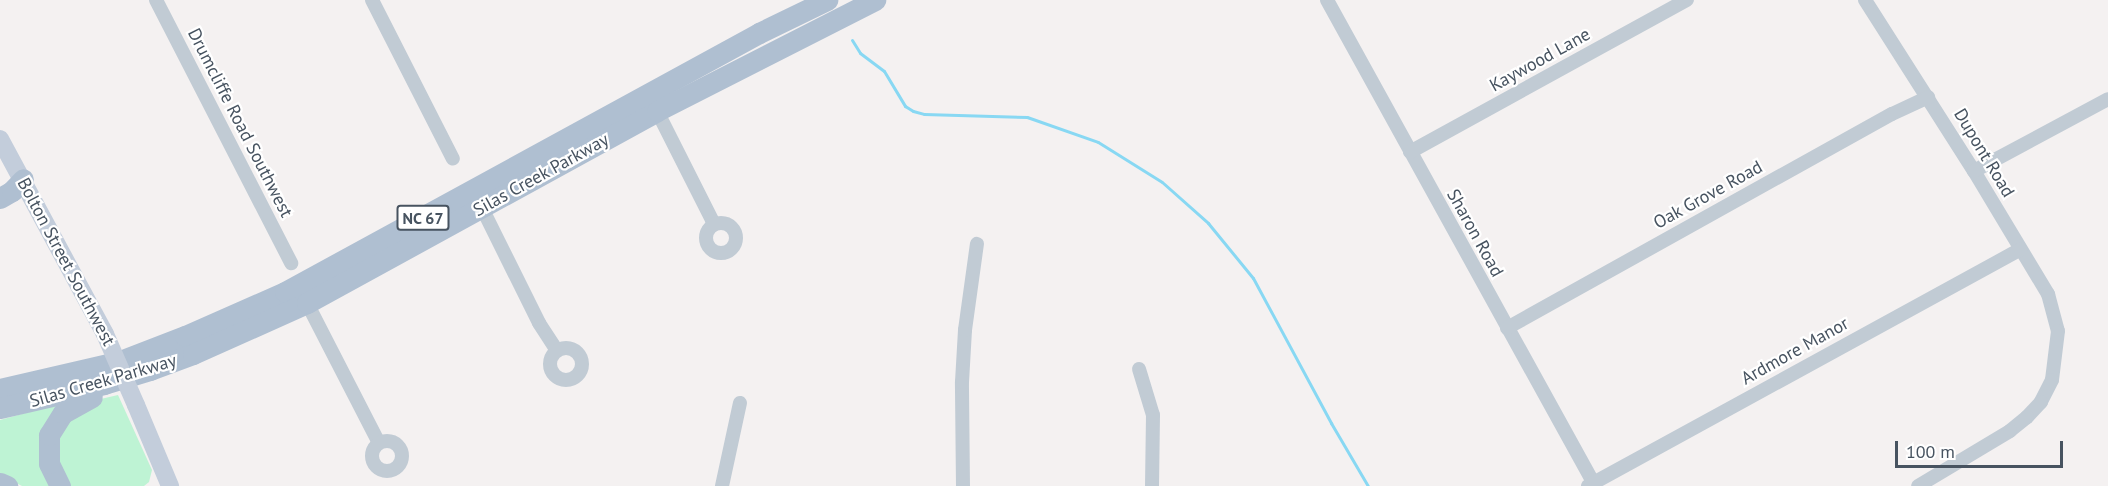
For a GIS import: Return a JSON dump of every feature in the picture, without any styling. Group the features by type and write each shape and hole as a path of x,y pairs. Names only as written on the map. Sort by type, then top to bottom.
{"main road":[{"name":"Silas Creek Parkway","path":"0,389 120,361 186,336 285,292 759,33 826,0"},
{"name":"Silas Creek Parkway","path":"0,408 104,384 193,354 307,303 657,111 874,0"},
{"path":"0,187 23,178"},
{"path":"0,198 12,191 23,178"},
{"path":"60,486 49,464 48,444 53,427 63,413 88,399 154,378 193,354"},
{"path":"0,483 7,486"}],"street":[{"name":"Drumcliffe Road Southwest","path":"156,0 291,263"},
{"path":"372,0 453,159"},
{"name":"Sharon Road","path":"1327,0 1590,484"},
{"name":"Kaywood Lane","path":"1410,152 1687,0"},
{"name":"Dupont Road","path":"1866,0 1974,171 2048,294 2058,331 2052,380 2040,402 2027,417 2010,431 1918,486"},
{"name":"Oak Grove Road","path":"1507,328 1892,114 1928,97"},
{"path":"1974,171 2108,99"},
{"path":"657,111 714,224"},
{"name":"Bolton Street Southwest","path":"0,139 105,334 170,486"},
{"path":"482,208 539,323 557,351"},
{"path":"963,486 962,382 965,330 977,244"},
{"name":"Ardmore Manor","path":"1590,484 2020,249"},
{"path":"307,303 379,443"},
{"path":"1139,369 1153,415 1152,486"},
{"path":"722,486 740,403"}],"green space":[{"path":"118,395 152,470 149,482 144,486 68,486 56,464 57,433 92,401"},
{"path":"73,400 58,411 55,486 22,486 0,475 0,420"}],"waterway":[{"path":"852,40 860,53 884,71 905,106 913,111 924,114 1027,117 1098,142 1162,182 1208,223 1253,278 1331,423 1368,486"}]}
